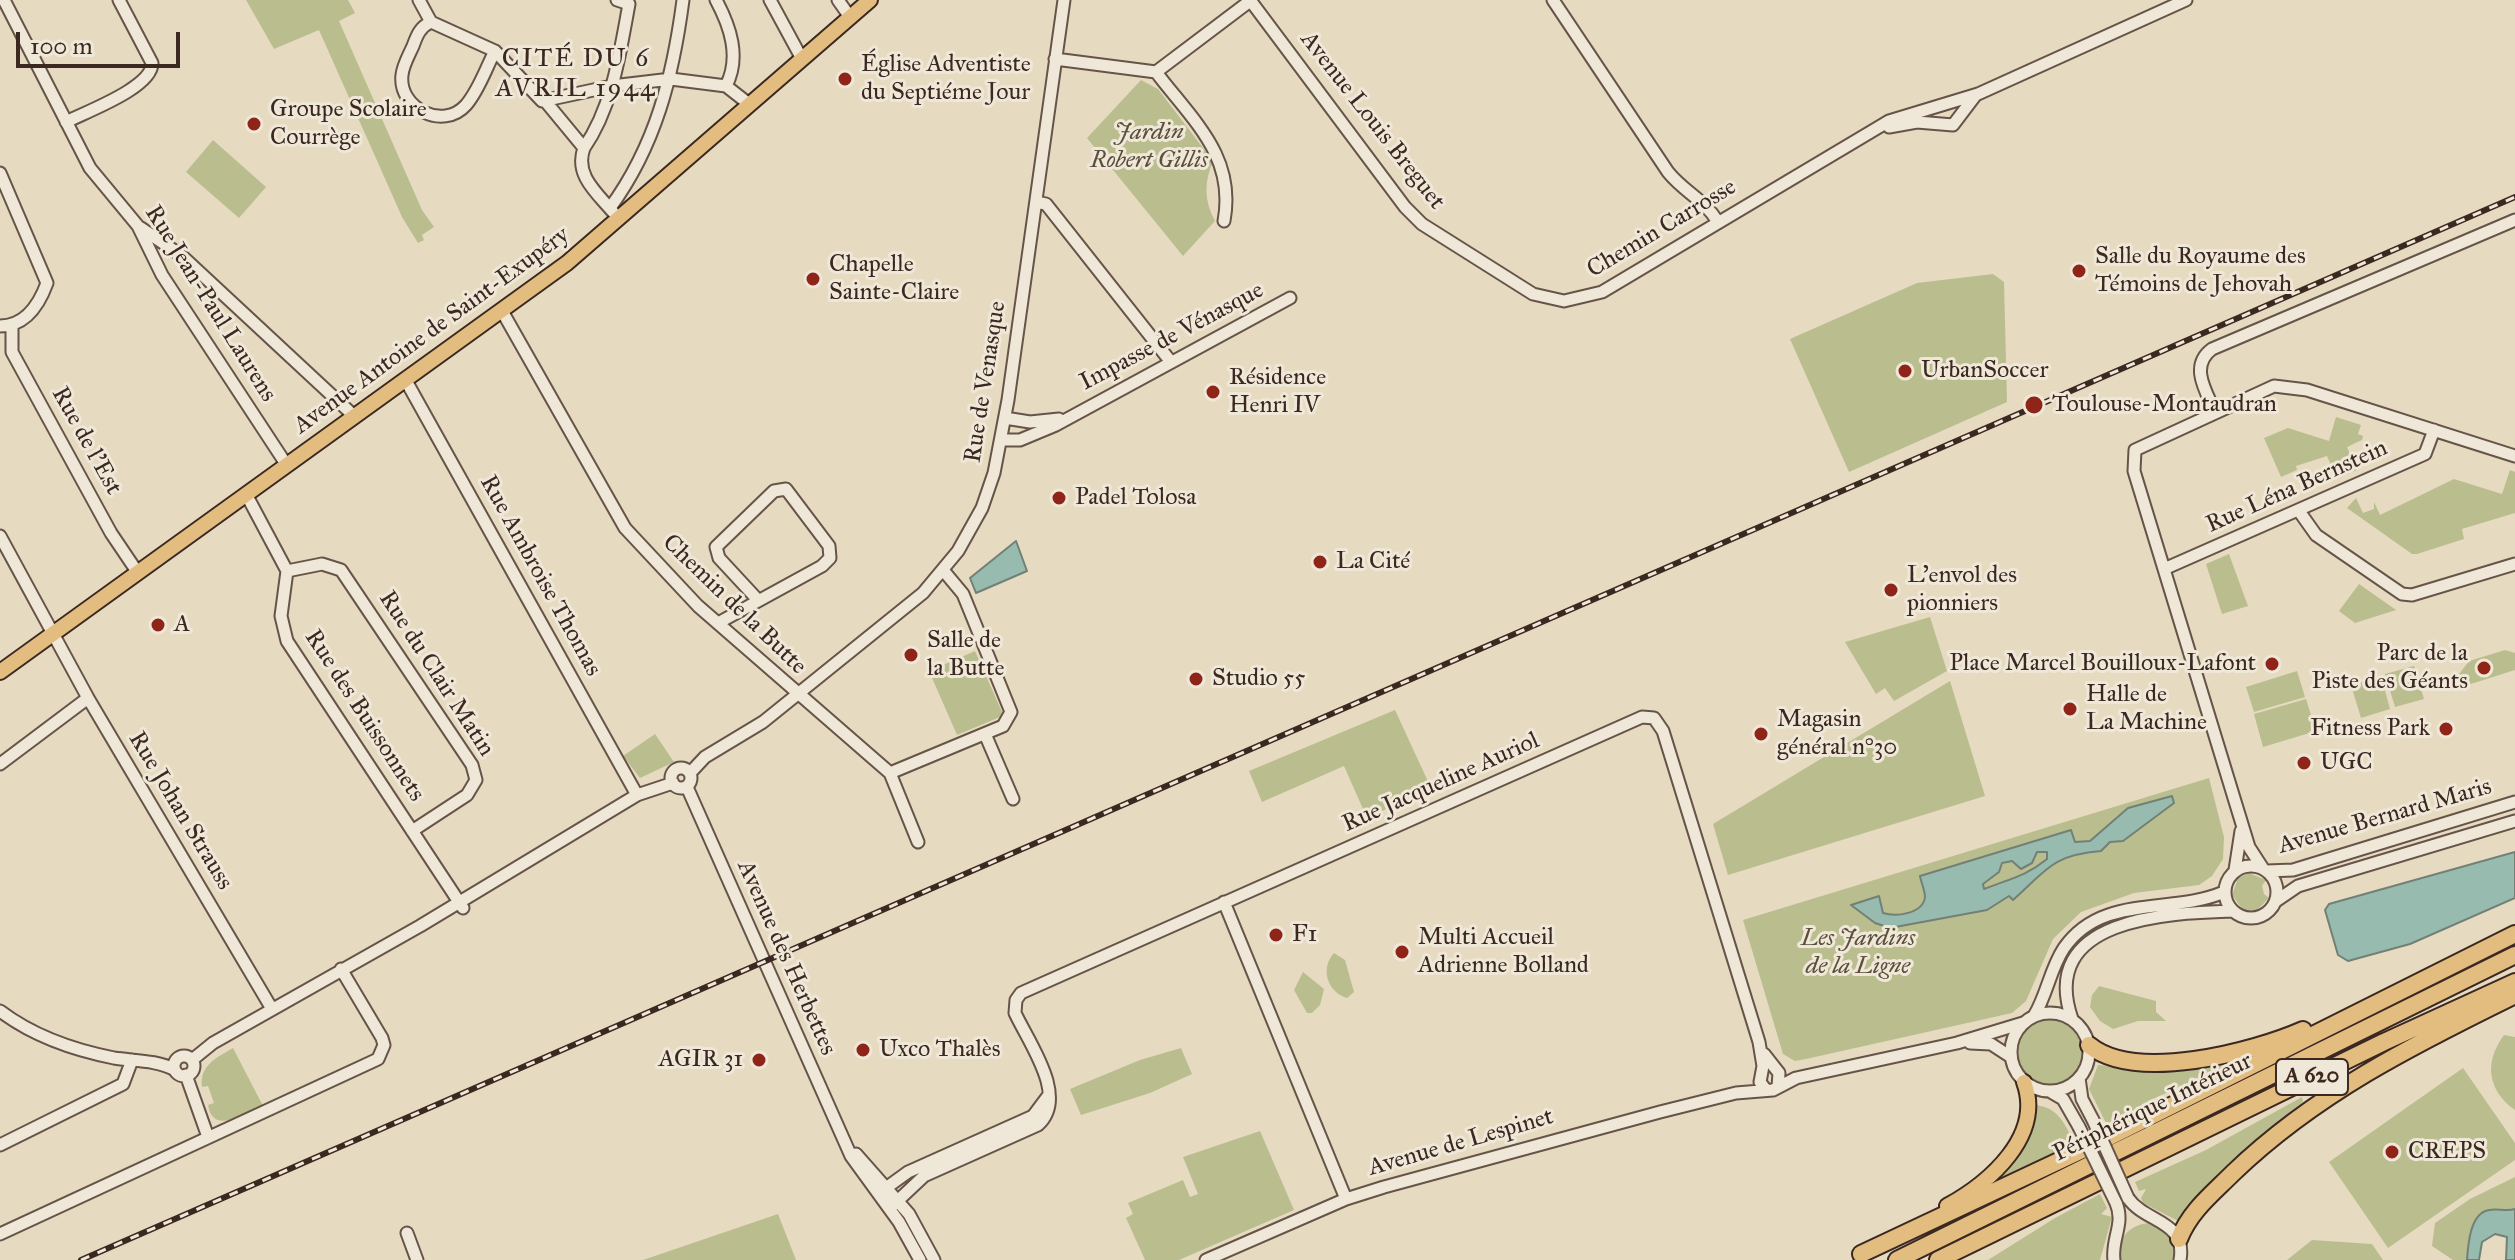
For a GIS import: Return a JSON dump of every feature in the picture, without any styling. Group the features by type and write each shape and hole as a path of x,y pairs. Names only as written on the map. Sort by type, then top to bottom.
{"highway":[{"path":"1855,1257 2083,1150 2515,934"},
{"name":"Périphérique Intérieur","path":"1897,1260 2515,955"},
{"name":"A 620","path":"1938,1260 2515,982"},
{"path":"2089,1045 2102,1055 2123,1059 2166,1061 2220,1057 2287,1037 2408,986"},
{"path":"2179,1239 2186,1222 2213,1193 2322,1098 2406,1049 2515,995"}],"main road":[{"name":"Avenue Antoine de Saint-Exupéry","path":"0,672 567,263 614,213 749,104 870,0"},
{"path":"1855,1257 1986,1182 2015,1147 2027,1113 2024,1082"}],"street":[{"name":"Rue Jean-Paul Laurens","path":"4,0 90,168 138,226 162,275 286,464"},
{"path":"66,122 143,83 152,70 152,63 119,0"},
{"path":"419,0 431,22 495,51 532,93 546,102 584,148"},
{"path":"627,1 612,86 581,159 587,181 614,213 640,160 671,79 683,0"},
{"path":"716,0 732,33 730,78 726,86"},
{"path":"770,0 802,59"},
{"path":"838,0 850,17"},
{"name":"Rue de Venasque","path":"800,696 923,593 943,570 982,508 1005,418 1064,0"},
{"path":"1055,59 1156,72 1250,0"},
{"name":"Avenue Louis Breguet","path":"1250,0 1405,207 1431,230"},
{"path":"1553,0 1668,172 1681,188 1705,203 1718,222"},
{"path":"1960,111 1946,103 1937,111 1942,123 1957,123 1960,111 1978,94 2186,0"},
{"path":"431,22 420,30 402,74 406,97 427,114 442,117 461,110 475,93 495,51"},
{"path":"1156,72 1220,156 1229,197 1224,221"},
{"path":"546,102 612,86 671,79 726,86 749,104"},
{"name":"Chemin Carrosse","path":"1431,230 1533,294 1564,301 1602,292 1889,121 1978,94"},
{"name":"Chemin Carrosse","path":"1870,133 1917,122 1942,123"},
{"path":"0,173 47,283 27,317 6,326"},
{"path":"1036,202 1046,204 1171,362"},
{"path":"2215,412 2200,373 2207,352 2515,220"},
{"path":"138,226 182,256 353,415"},
{"name":"Impasse de Vénasque","path":"1001,440 1020,440 1075,415 1290,298"},
{"name":"Chemin de la Butte","path":"502,311 617,516 652,559 800,696 749,732 705,757 690,773"},
{"name":"Rue de l'Est","path":"6,326 12,352 111,533 138,573"},
{"name":"Rue Ambroise Thomas","path":"405,379 637,795"},
{"path":"2051,1091 2067,1088 2079,1078 2088,1063 2089,1045 2083,1030 2072,1019 2066,994 2078,954 2102,932 2119,924 2164,915 2232,911 2244,917 2257,918 2268,912 2276,901 2275,881 2249,847 2164,569 2132,461 2140,446 2266,389 2286,385 2515,456"},
{"name":"Impasse de Vénasque","path":"1005,418 1045,422 1075,415"},
{"name":"Rue Léna Bernstein","path":"2164,569 2425,454 2434,430"},
{"path":"718,623 822,566 830,558 829,546 786,489 774,491 716,547 719,558 757,599"},
{"path":"246,494 287,571"},
{"path":"2299,511 2316,535 2402,594 2412,595 2515,564"},
{"name":"Rue Johan Strauss","path":"0,536 88,698 272,1009"},
{"name":"Rue du Clair Matin","path":"287,571 322,564 341,570 472,765 476,780 471,791 412,831"},
{"path":"890,773 985,734 1008,721 1010,704 963,594 943,570"},
{"name":"Rue des Buissonnets","path":"287,571 281,616 287,641 462,905"},
{"path":"800,696 890,773 918,842"},
{"path":"0,764 88,698"},
{"name":"Rue Jacqueline Auriol","path":"1049,1087 1015,1013 1016,1000 1021,993 1642,717 1650,717 1663,731 1762,1051 1761,1075"},
{"path":"985,734 1013,799"},
{"path":"676,770 690,773 687,787 679,788 673,783 676,770"},
{"path":"0,1011 50,1039 132,1060 193,1069 192,1060 272,1009 462,905 637,795 673,783"},
{"name":"Avenue des Herbettes","path":"687,787 847,1145 934,1260"},
{"name":"Avenue Bernard Maris","path":"2265,869 2293,870 2515,802"},
{"name":"Avenue Bernard Maris","path":"2276,901 2298,886 2515,821"},
{"path":"2235,870 2241,823"},
{"path":"2232,911 2224,892 2227,880 2235,870 2248,865 2265,869"},
{"path":"2114,1260 2121,1219 2116,1203 2063,1099 2051,1091 2024,1082 2011,1057 2011,1045 2028,1020 2058,958 2083,927 2122,910 2201,899 2224,892"},
{"path":"1224,902 1346,1199"},
{"path":"0,1234 378,1059 383,1054 382,1038 341,969"},
{"path":"2028,1020 2046,1013 2072,1019"},
{"name":"Avenue de Lespinet","path":"1206,1260 1346,1199 1736,1093 1772,1088 1796,1078 1957,1043 2028,1020"},
{"name":"Avenue de Lespinet","path":"1957,1043 1991,1044 2011,1057"},
{"name":"Rue Jacqueline Auriol","path":"1762,1051 1778,1072"},
{"path":"0,1145 123,1084 132,1060"},
{"path":"180,1068 208,1137"},
{"path":"1767,1069 1778,1072 1772,1088 1761,1075 1767,1069"},
{"name":"Avenue de Lespinet","path":"1778,1072 1796,1078"},
{"name":"Avenue de Lespinet","path":"1736,1093 1761,1075"},
{"path":"2079,1078 2082,1099 2128,1198 2147,1217"},
{"path":"883,1190 908,1172 1033,1116 1046,1103 1049,1087"},
{"path":"894,1204 924,1176 1038,1125 1050,1110 1049,1087"},
{"name":"Avenue des Herbettes","path":"894,1204 920,1260"},
{"path":"2118,1233 2131,1221 2147,1217 2163,1221 2179,1239 2180,1260"},
{"path":"407,1233 417,1260"}],"green space":[{"path":"246,0 348,0 355,13 339,21 422,210 434,227 422,235 424,240 418,243 402,217 319,30 274,49"},
{"name":"Jardin Robert Gillis","path":"1141,80 1158,89 1213,161 1206,191 1215,221 1183,256 1087,138"},
{"path":"213,140 266,187 239,218 186,172"},
{"name":"UrbanSoccer","path":"1993,274 2004,282 2007,402 1849,472 1790,339 1917,283"},
{"path":"2336,417 2361,425 2358,434 2363,436 2362,440 2347,447 2357,470 2337,479 2327,456 2296,466 2297,470 2281,477 2264,438 2288,428 2329,441"},
{"path":"2510,470 2515,472 2515,513 2462,529 2464,539 2417,554 2412,554 2347,508 2356,498 2363,513 2374,509 2374,502 2380,515 2454,479 2502,494"},
{"path":"2229,554 2248,606 2222,614 2206,564"},
{"path":"2359,584 2396,610 2355,623 2339,611"},
{"path":"1930,617 1947,671 1894,701 1885,688 1876,694 1845,642"},
{"path":"2505,650 2515,653 2515,670 2455,689 2450,686 2469,661"},
{"path":"975,651 1002,712 1000,717 957,735 929,671"},
{"path":"2414,666 2424,699 2395,707 2385,674"},
{"path":"2297,671 2305,697 2254,712 2246,687"},
{"path":"2381,676 2390,709 2361,718 2351,685"},
{"path":"1950,681 1985,796 1728,875 1713,824"},
{"path":"2306,699 2316,731 2263,747 2254,714"},
{"path":"1395,710 1431,788 1367,818 1344,766 1262,802 1249,771"},
{"path":"655,734 674,762 640,778 623,756"},
{"name":"Les Jardins de la Ligne","path":"2209,778 2224,837 2223,859 2212,876 2199,885 2134,893 2081,912 2053,939 2026,1001 2012,1013 1795,1061 1783,1054 1743,920"},
{"path":"2249,873 2266,880 2262,886 2269,898 2256,911 2243,910 2232,895 2238,878"},
{"path":"1334,953 1345,960 1354,992 1347,998 1335,991 1328,979 1327,966"},
{"path":"1303,972 1324,989 1320,1005 1312,1013 1307,1013 1294,990"},
{"path":"2099,986 2156,1001 2156,1012 2166,1021 2138,1021 2113,1029 2100,1021 2090,1007 2092,995"},
{"path":"2050,1020 2073,1029 2082,1052 2073,1075 2050,1084 2027,1075 2018,1052 2027,1029"},
{"path":"2504,1035 2515,1037 2515,1110 2499,1094 2492,1075 2493,1055"},
{"path":"233,1048 263,1106 223,1121 211,1114 208,1105 214,1103 208,1086 202,1087 202,1080 210,1063"},
{"path":"1181,1048 1192,1074 1150,1093 1081,1115 1070,1089 1140,1060"},
{"path":"2224,1064 2225,1068 2150,1100 2108,1127 2089,1089 2098,1065 2162,1070"},
{"path":"2463,1068 2515,1143 2515,1160 2388,1248 2329,1162"},
{"path":"2302,1097 2303,1102 2178,1221 2143,1203 2141,1198 2146,1189 2139,1191 2135,1182 2206,1150"},
{"path":"2034,1105 2055,1113 2075,1144 1978,1196 2019,1151"},
{"path":"1260,1131 1294,1210 1179,1260 1145,1260 1126,1218 1133,1214 1128,1203 1183,1180 1190,1197 1198,1194 1183,1157"},
{"path":"2515,1177 2515,1209 2487,1210 2468,1243 2467,1260 2453,1260 2432,1246 2435,1223 2470,1199"},
{"path":"2100,1194 2107,1208 2101,1214 2112,1217 2100,1260 1988,1260 2055,1218"},
{"path":"778,1214 796,1260 643,1260"},
{"path":"2148,1223 2170,1236 2174,1260 2121,1260 2125,1235 2134,1227"},
{"path":"2312,1240 2372,1244 2383,1260 2287,1260"}],"water":[{"path":"1016,541 1027,571 976,593 970,578"},
{"path":"2172,796 2174,803 2123,841 2110,842 2101,851 2060,861 2013,900 2009,896 1987,910 1890,928 1875,923 1851,905 1879,896 1883,913 1895,915 1914,911 1925,897 1920,876 2071,830 2075,842 2090,841 2128,808","holes":["2037,852 2047,852 2047,859 2031,870 1984,889 1983,884 1999,872 2002,863 2012,861 2021,869 2032,863"]},
{"path":"2515,852 2515,898 2410,944 2348,961 2338,955 2325,910 2329,904"},
{"path":"2515,1209 2515,1260 2506,1260 2507,1237 2495,1234 2482,1242 2479,1260 2467,1260 2471,1230 2478,1217 2489,1210"}],"railway":[{"path":"81,1260 2515,197"}],"place":[{"name":"Église Adventiste du Septiéme Jour","path":"845,79"},
{"name":"Groupe Scolaire Courrège","path":"254,124"},
{"name":"Salle du Royaume des Témoins de Jehovah","path":"2079,271"},
{"name":"Chapelle Sainte-Claire","path":"813,279"},
{"name":"UrbanSoccer","path":"1905,371"},
{"name":"Résidence Henri IV","path":"1213,392"},
{"name":"Toulouse-Montaudran","path":"2034,405"},
{"name":"Padel Tolosa","path":"1059,498"},
{"name":"La Cité","path":"1320,562"},
{"name":"L'envol des pionniers","path":"1891,590"},
{"name":"A","path":"158,625"},
{"name":"Salle de la Butte","path":"911,655"},
{"name":"Place Marcel Bouilloux-Lafont","path":"2272,664"},
{"name":"Parc de la Piste des Géants","path":"2484,668"},
{"name":"Studio 55","path":"1196,679"},
{"name":"Halle de La Machine","path":"2070,709"},
{"name":"Fitness Park","path":"2446,729"},
{"name":"Magasin général n°30","path":"1761,734"},
{"name":"UGC","path":"2304,763"},
{"name":"F1","path":"1276,935"},
{"name":"Multi Accueil Adrienne Bolland","path":"1402,952"},
{"name":"Uxco Thalès","path":"863,1050"},
{"name":"AGIR 31","path":"759,1060"},
{"name":"CREPS","path":"2392,1152"}],"district":[{"name":"CITÉ DU 6 AVRIL 1944","path":"576,75"}]}
